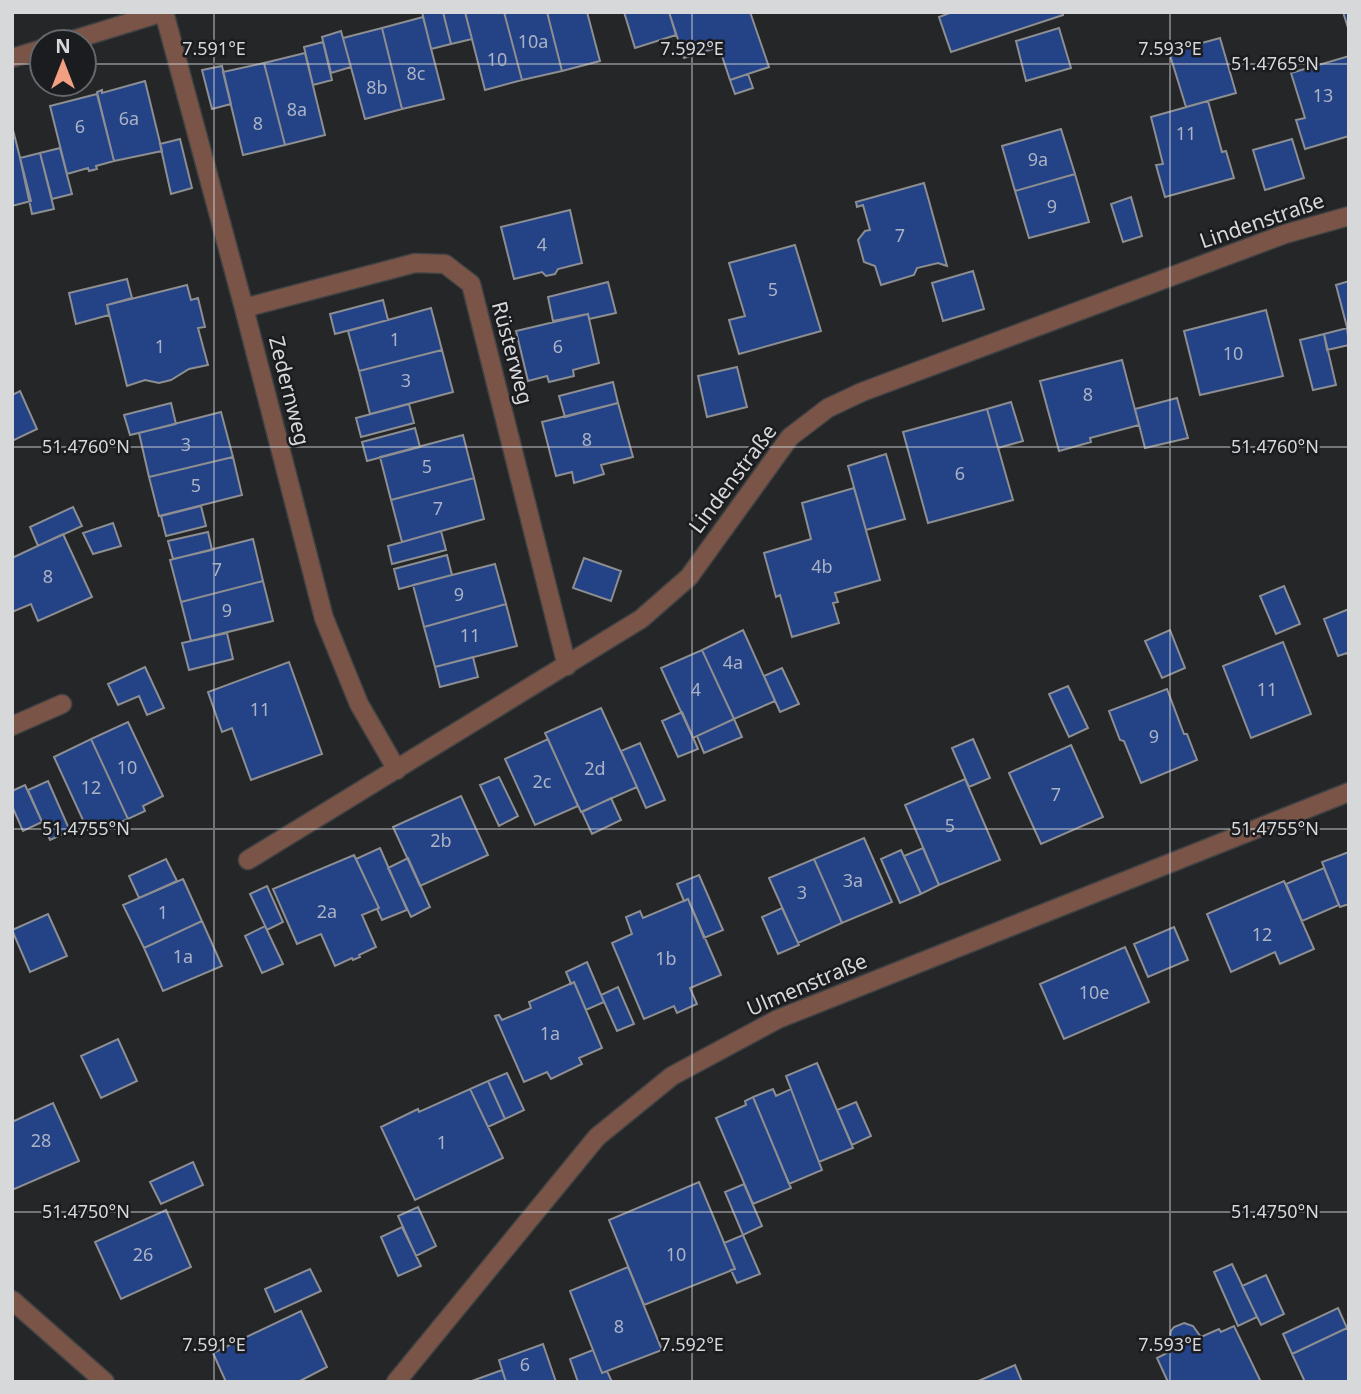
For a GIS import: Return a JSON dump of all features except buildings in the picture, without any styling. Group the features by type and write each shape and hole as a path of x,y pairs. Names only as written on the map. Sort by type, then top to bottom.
{"street":[{"path":"98,32 164,12"},
{"name":"Zedernweg","path":"164,12 324,618 359,704 397,770"},
{"name":"Lindenstraße","path":"248,860 641,619 689,577 790,437 828,408 875,387 1285,234 1349,216"},
{"name":"Rüsterweg","path":"244,308 415,263 446,264 471,284 567,666"},
{"path":"12,726 62,704"},
{"name":"Ulmenstraße","path":"396,1382 597,1137 672,1076 778,1019 1349,792"},
{"path":"12,1300 104,1382"}]}
